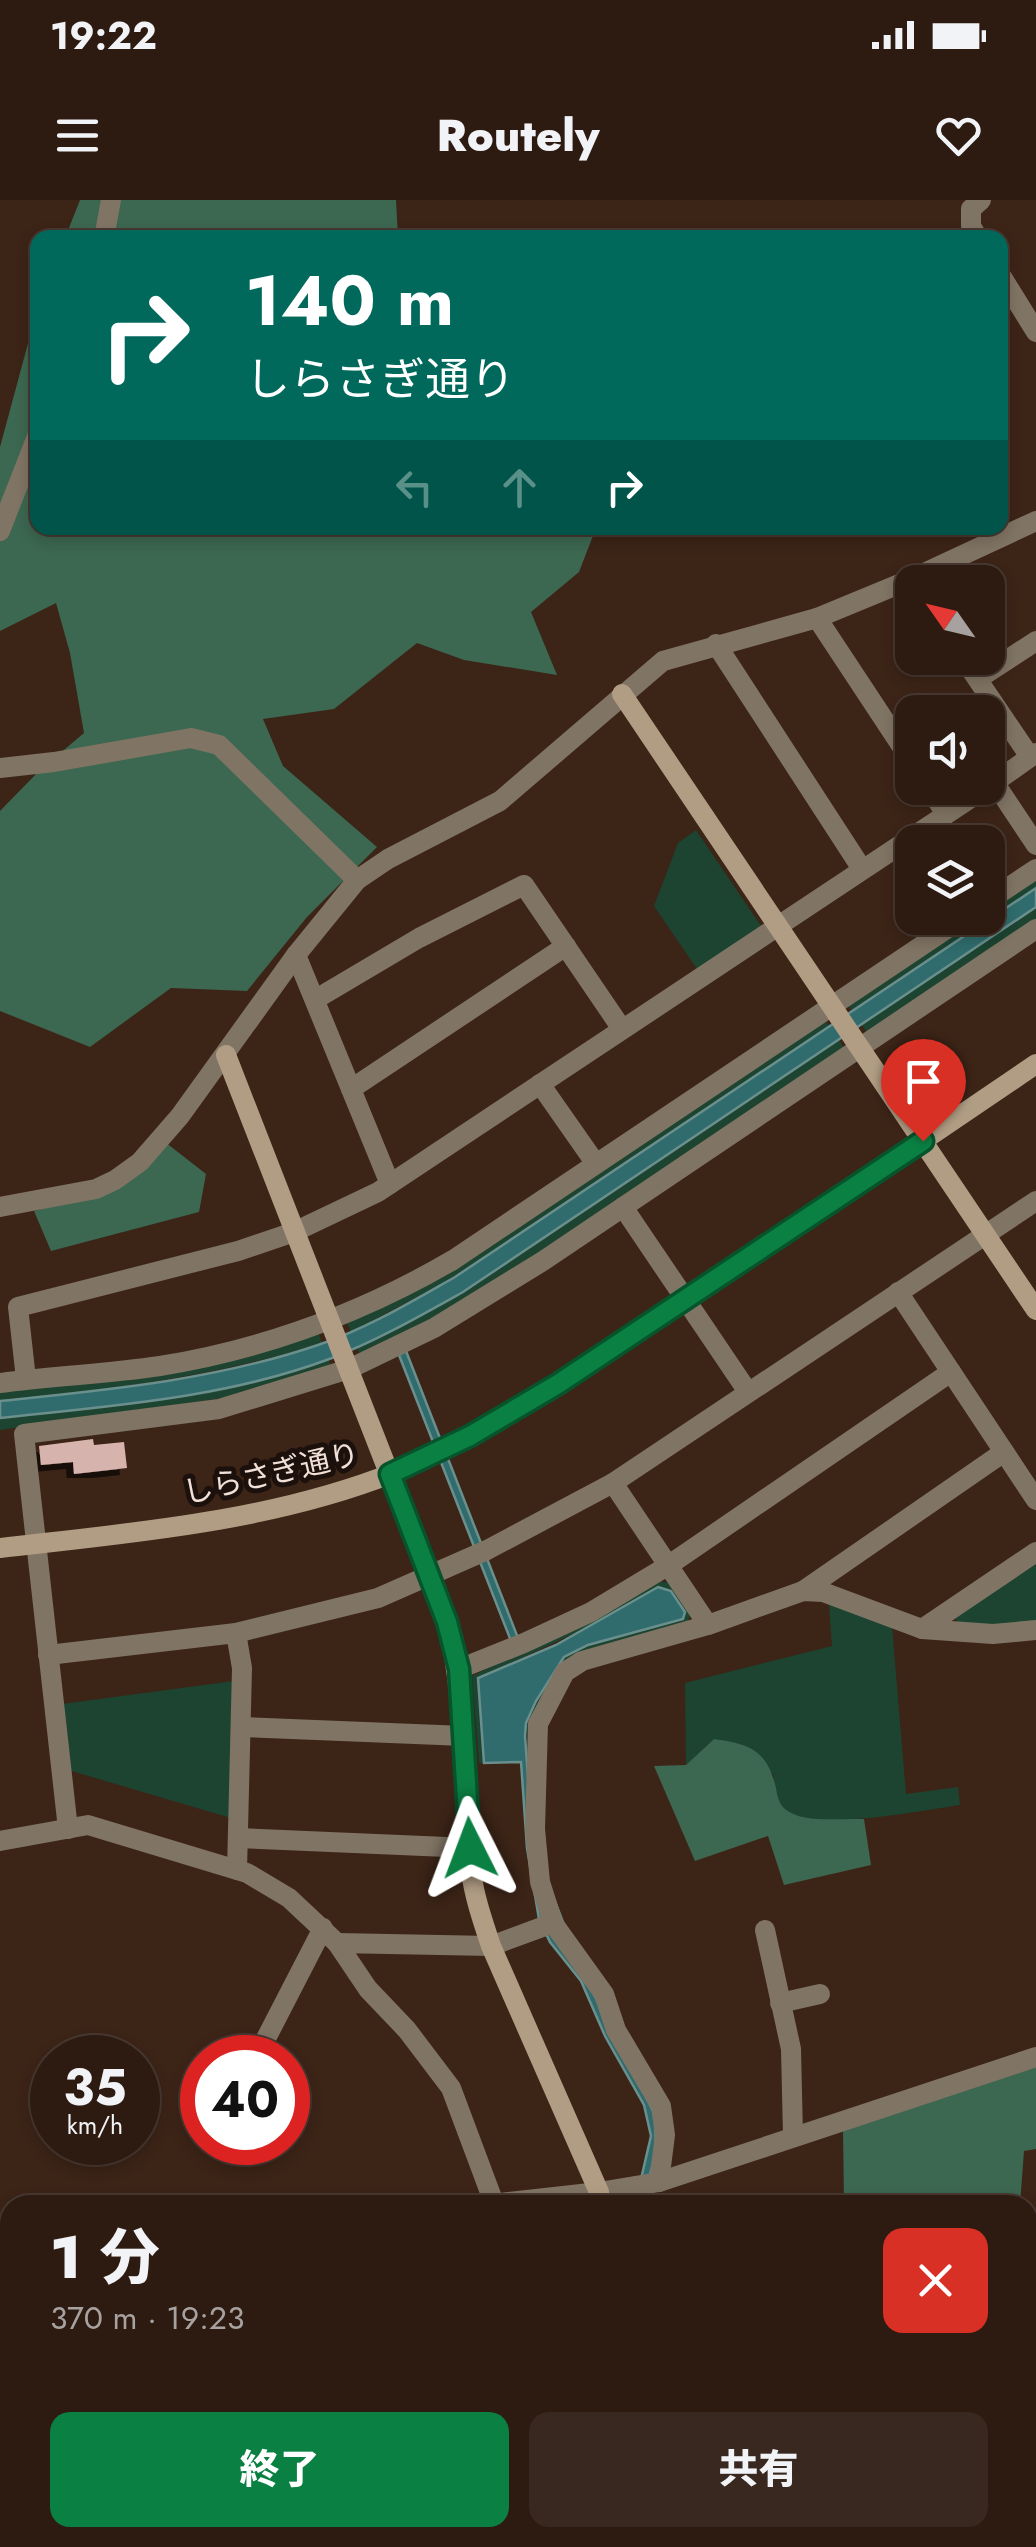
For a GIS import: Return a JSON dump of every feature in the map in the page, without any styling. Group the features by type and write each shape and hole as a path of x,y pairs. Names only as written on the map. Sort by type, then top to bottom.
{"street":[{"path":"105,230 111,200"},
{"path":"973,230 972,208 981,200"},
{"path":"1008,287 1036,332"},
{"path":"0,531 30,454"},
{"path":"1008,535 1036,521"},
{"path":"947,565 1008,535"},
{"path":"0,1207 68,1196 115,1180 158,1142 226,1056 296,955 357,880 388,859 500,801 663,662 817,618 895,589"},
{"path":"817,618 895,736"},
{"path":"978,679 1036,641"},
{"path":"716,644 862,869"},
{"path":"975,675 1033,755 1005,774"},
{"path":"622,694 1036,1310"},
{"path":"0,768 191,738 219,746 357,880"},
{"path":"940,805 946,814"},
{"path":"26,1380 18,1307 238,1251 294,1232 390,1184 959,805"},
{"path":"1005,805 1036,845"},
{"path":"1005,890 1036,869"},
{"path":"316,999 419,938 524,886 622,1029"},
{"path":"68,1828 24,1434 219,1409 348,1366 434,1328 623,1207 1036,930"},
{"path":"0,1383 192,1360 331,1324 454,1260 936,935"},
{"path":"351,1089 566,946"},
{"path":"296,955 390,1184"},
{"path":"226,1056 447,1622 459,1669 476,1895 491,1946 599,2192"},
{"name":"しらさぎ通り","path":"0,1548 204,1522 326,1495 429,1458 516,1410 686,1300 1036,1064"},
{"path":"540,1084 596,1164"},
{"path":"48,1655 236,1633 378,1598 487,1550 613,1483 1036,1200"},
{"path":"623,1207 748,1392"},
{"path":"898,1292 1036,1500"},
{"path":"459,1669 591,1612 669,1565 951,1372"},
{"path":"658,2182 665,2135 661,2106 616,2030 604,1994 552,1923 540,1882 535,1829 538,1724 549,1700 566,1672 582,1660 708,1625 803,1591 1004,1452"},
{"path":"613,1483 708,1625"},
{"path":"922,1629 1036,1552"},
{"path":"803,1591 823,1592 922,1629 993,1634 1036,1630"},
{"path":"236,1633 242,1668 236,1870"},
{"path":"242,1728 464,1736"},
{"path":"0,1842 88,1825 236,1870 290,1898 330,1935 354,1972 452,2088 484,2195"},
{"path":"238,1838 470,1848"},
{"path":"330,1935 491,1946 552,1923"},
{"path":"765,1930 791,2049 794,2136"},
{"path":"269,2035 330,1935"},
{"path":"780,2003 820,1994"},
{"path":"571,2195 658,2182 1036,2057"}],"green space":[{"path":"80,200 396,200 398,230 68,230"},
{"path":"30,336 30,535 593,535 579,572 531,612 557,675 464,660 417,643 334,709 263,719 283,766 377,847 307,917 247,991 171,988 90,1047 0,1011 0,811 84,733 70,653 56,603 0,631 0,447"},
{"path":"696,830 761,926 697,969 654,906 678,843"},
{"path":"1036,877 1036,888 1005,909 1005,898"},
{"path":"1036,907 1036,922 869,1036 862,1025 995,935 1005,935 1005,928"},
{"path":"949,935 966,935 852,1011 846,1002"},
{"path":"823,1017 829,1026 455,1277 351,1332 346,1321"},
{"path":"839,1040 846,1051 501,1281 361,1358 357,1348 463,1292"},
{"path":"165,1142 206,1174 199,1212 51,1251 34,1211 63,1203"},
{"path":"318,1332 322,1343 203,1373 0,1401 0,1391"},
{"path":"328,1359 332,1368 244,1395 0,1430 0,1418 217,1389"},
{"path":"1036,1564 1036,1624 957,1627 956,1616"},
{"path":"660,1581 673,1584 691,1612 687,1624 560,1670 531,1788 526,1723 564,1657 588,1645 683,1620 607,1618 479,1678 484,1763 479,1763 472,1676"},
{"path":"829,1604 892,1626 906,1794 958,1787 960,1805 871,1818 822,1820 787,1811 780,1804 773,1774 714,1739 686,1765 685,1683 832,1646"},
{"path":"234,1681 231,1818 68,1770 62,1704"},
{"path":"714,1739 738,1743 762,1757 780,1802 793,1814 864,1819 871,1865 784,1885 768,1836 695,1861 654,1766 686,1765"},
{"path":"1036,2065 1036,2149 1024,2151 1021,2195 844,2195 843,2131"}],"water":[{"path":"1036,888 1036,907 1005,928 1005,909"},
{"path":"966,935 994,935 463,1292 399,1327 332,1358 251,1383 168,1398 0,1418 0,1401 160,1382 240,1367 318,1345 388,1314 455,1277"},
{"path":"406,1351 518,1638 511,1641 399,1355"},
{"path":"658,1587 671,1591 685,1612 683,1619 588,1645 564,1657 536,1701 525,1736 533,1845 582,1971 655,2115 656,2151 649,2178 641,2179 651,2136 644,2105 605,2036 581,1981 550,1942 539,1919 527,1848 521,1762 484,1763 478,1678 556,1645"}],"building":[{"path":"93,1439 94,1445 124,1442 127,1468 74,1474 73,1462 41,1465 39,1446"}],"route":[{"path":"470,1848 459,1669 447,1622 390,1474 429,1458 558,1384 923,1141"}]}
